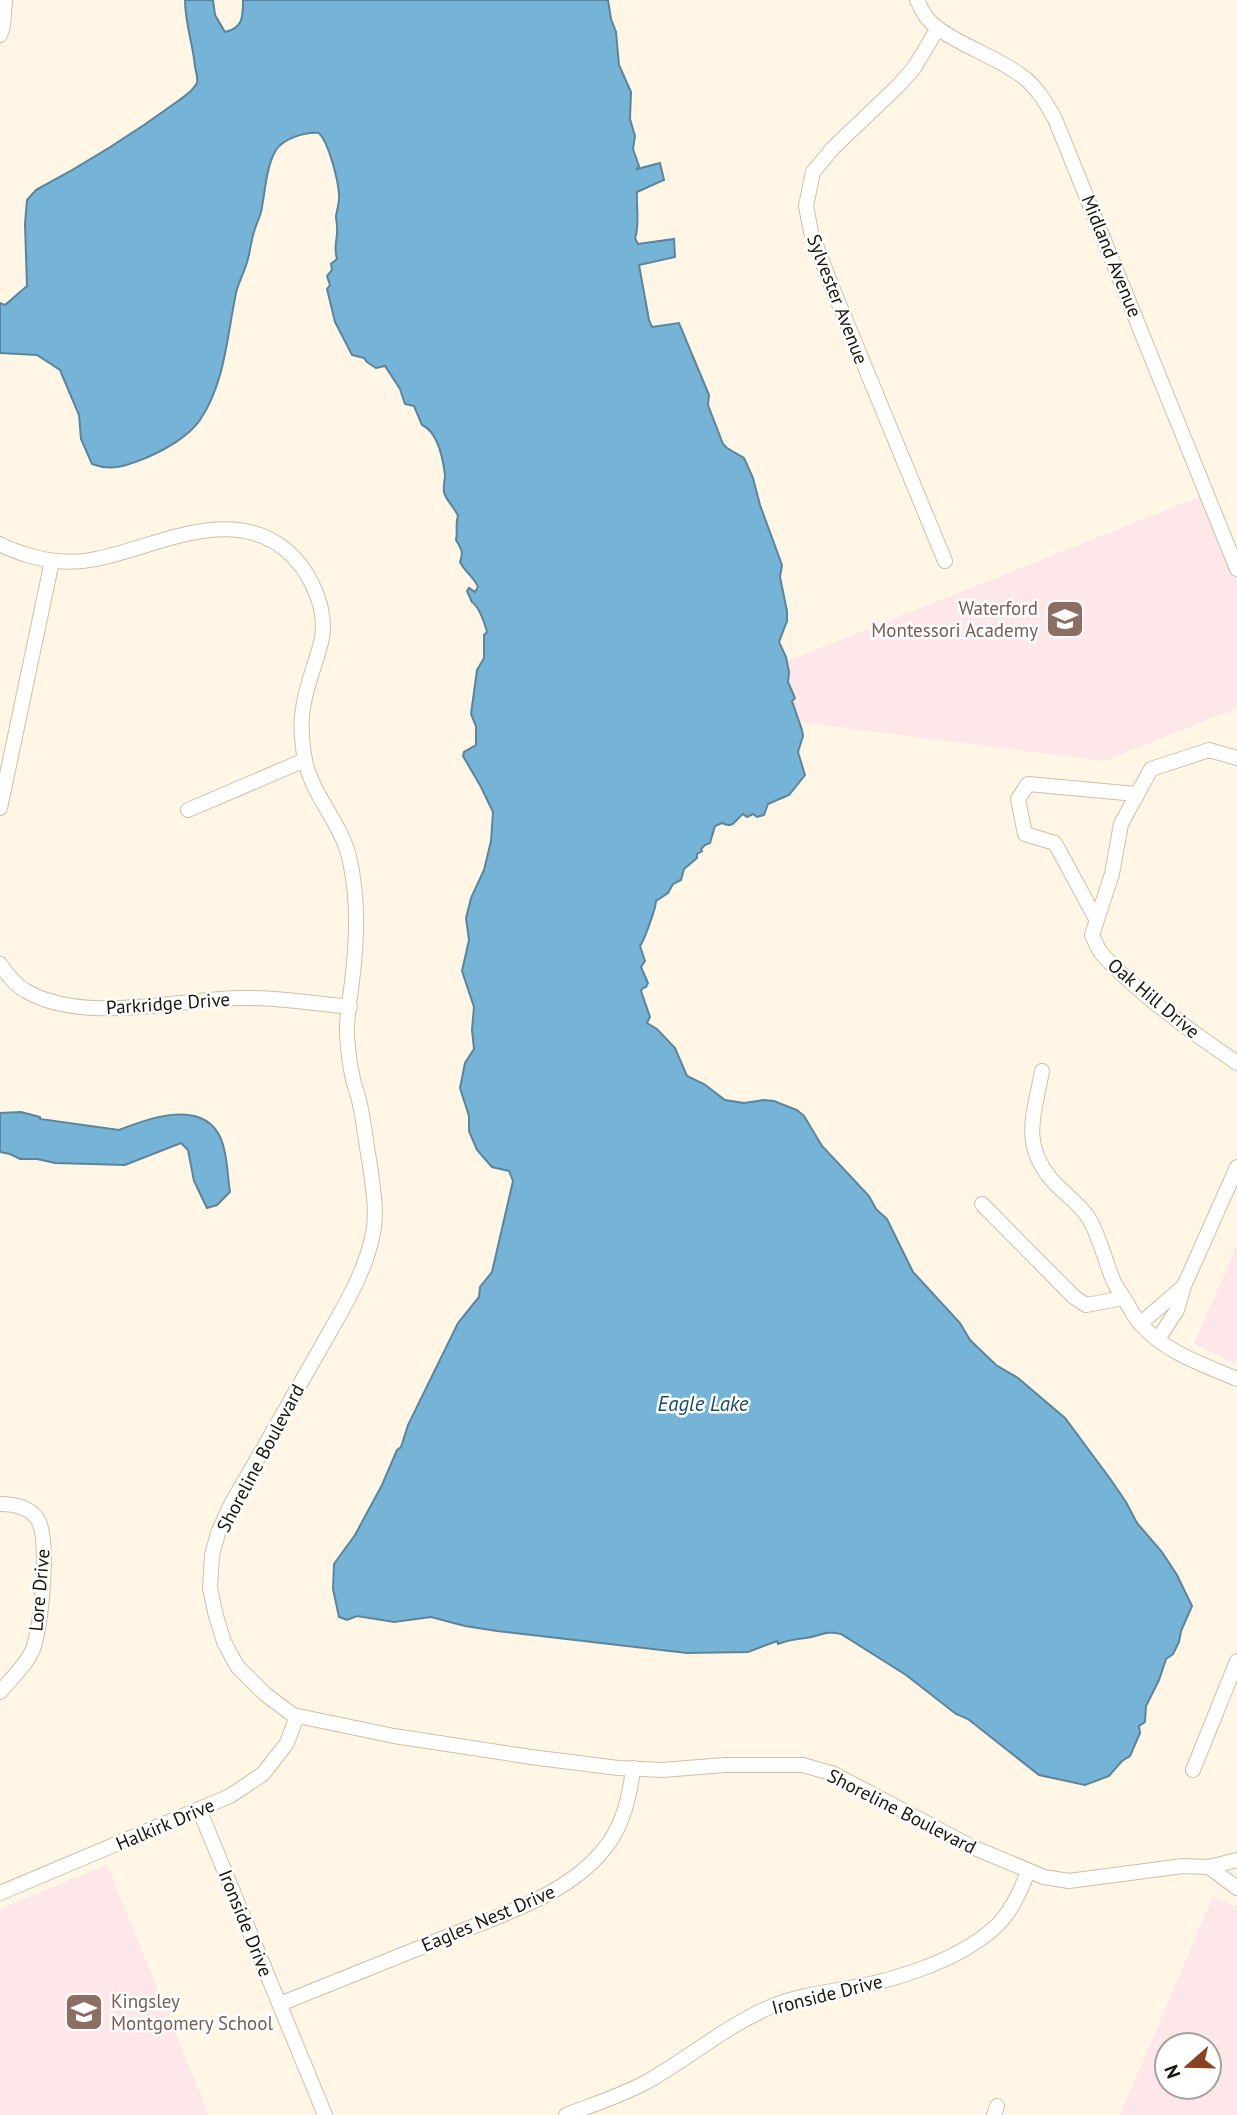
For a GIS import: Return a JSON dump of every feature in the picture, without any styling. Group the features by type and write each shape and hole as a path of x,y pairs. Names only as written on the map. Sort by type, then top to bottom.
{"street":[{"path":"0,35 5,0"},
{"name":"Midland Avenue","path":"917,0 933,25 992,56 1024,77 1043,96 1055,119 1237,569"},
{"name":"Sylvester Avenue","path":"938,28 914,68 832,148 813,172 806,206 811,232 832,287 944,561"},
{"name":"Shoreline Boulevard","path":"0,544 41,559 70,562 95,559 207,529 246,531 268,538 287,551 305,570 316,593 322,617 323,635 302,712 305,760 311,783 344,840 349,857 357,919 347,1031 372,1182 374,1233 367,1259 338,1317 230,1506 218,1533 212,1555 210,1588 224,1642 237,1666 293,1715 394,1736 503,1753 633,1768 662,1770 725,1765 803,1765 834,1774 970,1846 1044,1878 1069,1881 1183,1866 1209,1867 1237,1860"},
{"path":"0,808 52,561"},
{"name":"Oak Hill Drive","path":"1237,758 1209,750 1151,769 1121,824 1112,874 1092,935 1100,952 1136,986 1202,1039 1237,1063"},
{"path":"188,810 305,760"},
{"path":"1096,919 1055,843 1025,834 1018,799 1028,784 1136,794"},
{"name":"Parkridge Drive","path":"0,964 9,977 25,991 50,1001 86,1008 240,998 349,1007"},
{"path":"1042,1072 1032,1116 1031,1136 1035,1150 1051,1180 1089,1219 1115,1285 1140,1324 1158,1339 1180,1354 1237,1379"},
{"path":"1158,1339 1177,1310 1184,1286 1237,1167"},
{"path":"982,1204 1074,1297 1086,1304 1124,1298"},
{"path":"1140,1324 1184,1286"},
{"name":"Lore Drive","path":"0,1504 13,1504 27,1510 37,1519 43,1540 44,1561 39,1621 32,1650 15,1676 0,1692"},
{"path":"1193,1770 1237,1661"},
{"name":"Halkirk Drive","path":"0,1893 230,1796 263,1774 287,1743 297,1716"},
{"name":"Eagles Nest Drive","path":"280,2004 519,1907 558,1889 581,1874 607,1847 629,1798 633,1768"},
{"name":"Ironside Drive","path":"199,1809 325,2115"},
{"path":"1209,1867 1237,1888"},
{"name":"Ironside Drive","path":"566,2115 649,2081 746,2018 772,2006 828,1990 892,1978 959,1952 993,1930 1017,1898 1028,1872"}],"shaded area":[{"name":"Waterford Montessori Academy","path":"1204,495 1237,577 1237,708 1104,761 799,722 792,701 795,698 788,682 788,661"},
{"path":"1237,1245 1237,1364 1194,1344"},
{"name":"Kingsley Montgomery School","path":"107,1865 209,2115 0,2115 0,1909"},
{"path":"1213,1897 1237,1907 1237,2115 1120,2115 1153,2038 1153,2101 1223,2101 1223,2031 1156,2031"}],"water":[{"name":"Eagle Lake","path":"185,0 213,0 215,15 225,32 239,25 243,0 608,0 616,32 619,65 631,92 630,119 635,136 633,149 639,166 637,169 660,163 664,180 637,192 638,222 635,238 638,244 674,239 675,257 639,265 649,320 652,327 679,323 709,395 708,405 723,444 744,458 753,478 782,565 780,577 787,621 779,642 786,657 788,682 795,698 792,701 802,730 798,752 805,775 789,795 768,804 764,815 757,817 753,814 747,817 743,814 732,824 722,823 715,826 710,843 701,849 697,858 684,869 681,880 656,901 640,946 645,961 641,967 648,983 641,991 650,1017 647,1023 657,1029 675,1048 687,1076 704,1084 725,1100 744,1103 774,1101 797,1110 804,1116 822,1146 887,1219 913,1272 960,1323 970,1340 996,1365 1018,1378 1065,1418 1111,1480 1137,1523 1162,1552 1177,1575 1192,1606 1179,1642 1173,1654 1166,1659 1146,1706 1145,1722 1139,1726 1140,1733 1130,1756 1109,1776 1085,1785 1039,1775 968,1719 956,1714 906,1675 841,1634 827,1633 778,1644 777,1641 748,1652 687,1653 497,1631 431,1617 394,1622 357,1616 347,1620 339,1617 333,1589 334,1564 355,1535 382,1485 458,1323 479,1297 480,1287 492,1272 513,1181 509,1171 492,1167 477,1150 469,1131 469,1116 460,1088 465,1063 474,1049 474,1007 462,971 469,940 466,918 471,898 484,870 491,841 493,812 463,756 464,752 476,745 476,726 471,714 477,670 484,658 484,635 487,632 467,591 469,588 475,592 478,587 460,562 462,553 456,540 458,516 444,492 445,475 436,440 422,425 414,406 405,404 400,389 385,366 376,368 364,358 352,355 335,322 327,289 330,285 327,276 332,270 331,264 337,259 336,216 339,194 335,171 319,133 289,139 276,150 268,172 247,264 236,293 215,391 200,420 176,442 127,465 107,467 92,464 81,439 79,415 60,370 37,355 0,353 0,303 5,305 27,286 27,200 36,190 144,125 186,95 197,83"},
{"path":"21,1112 40,1119 119,1130 175,1115 202,1119 213,1126 221,1139 230,1192 217,1205 207,1208 194,1181 188,1150 181,1143 125,1165 55,1163 20,1159 0,1152 0,1113"}],"place":[{"name":"Waterford Montessori Academy","path":"1065,619"},
{"name":"Kingsley Montgomery School","path":"84,2012"}]}
